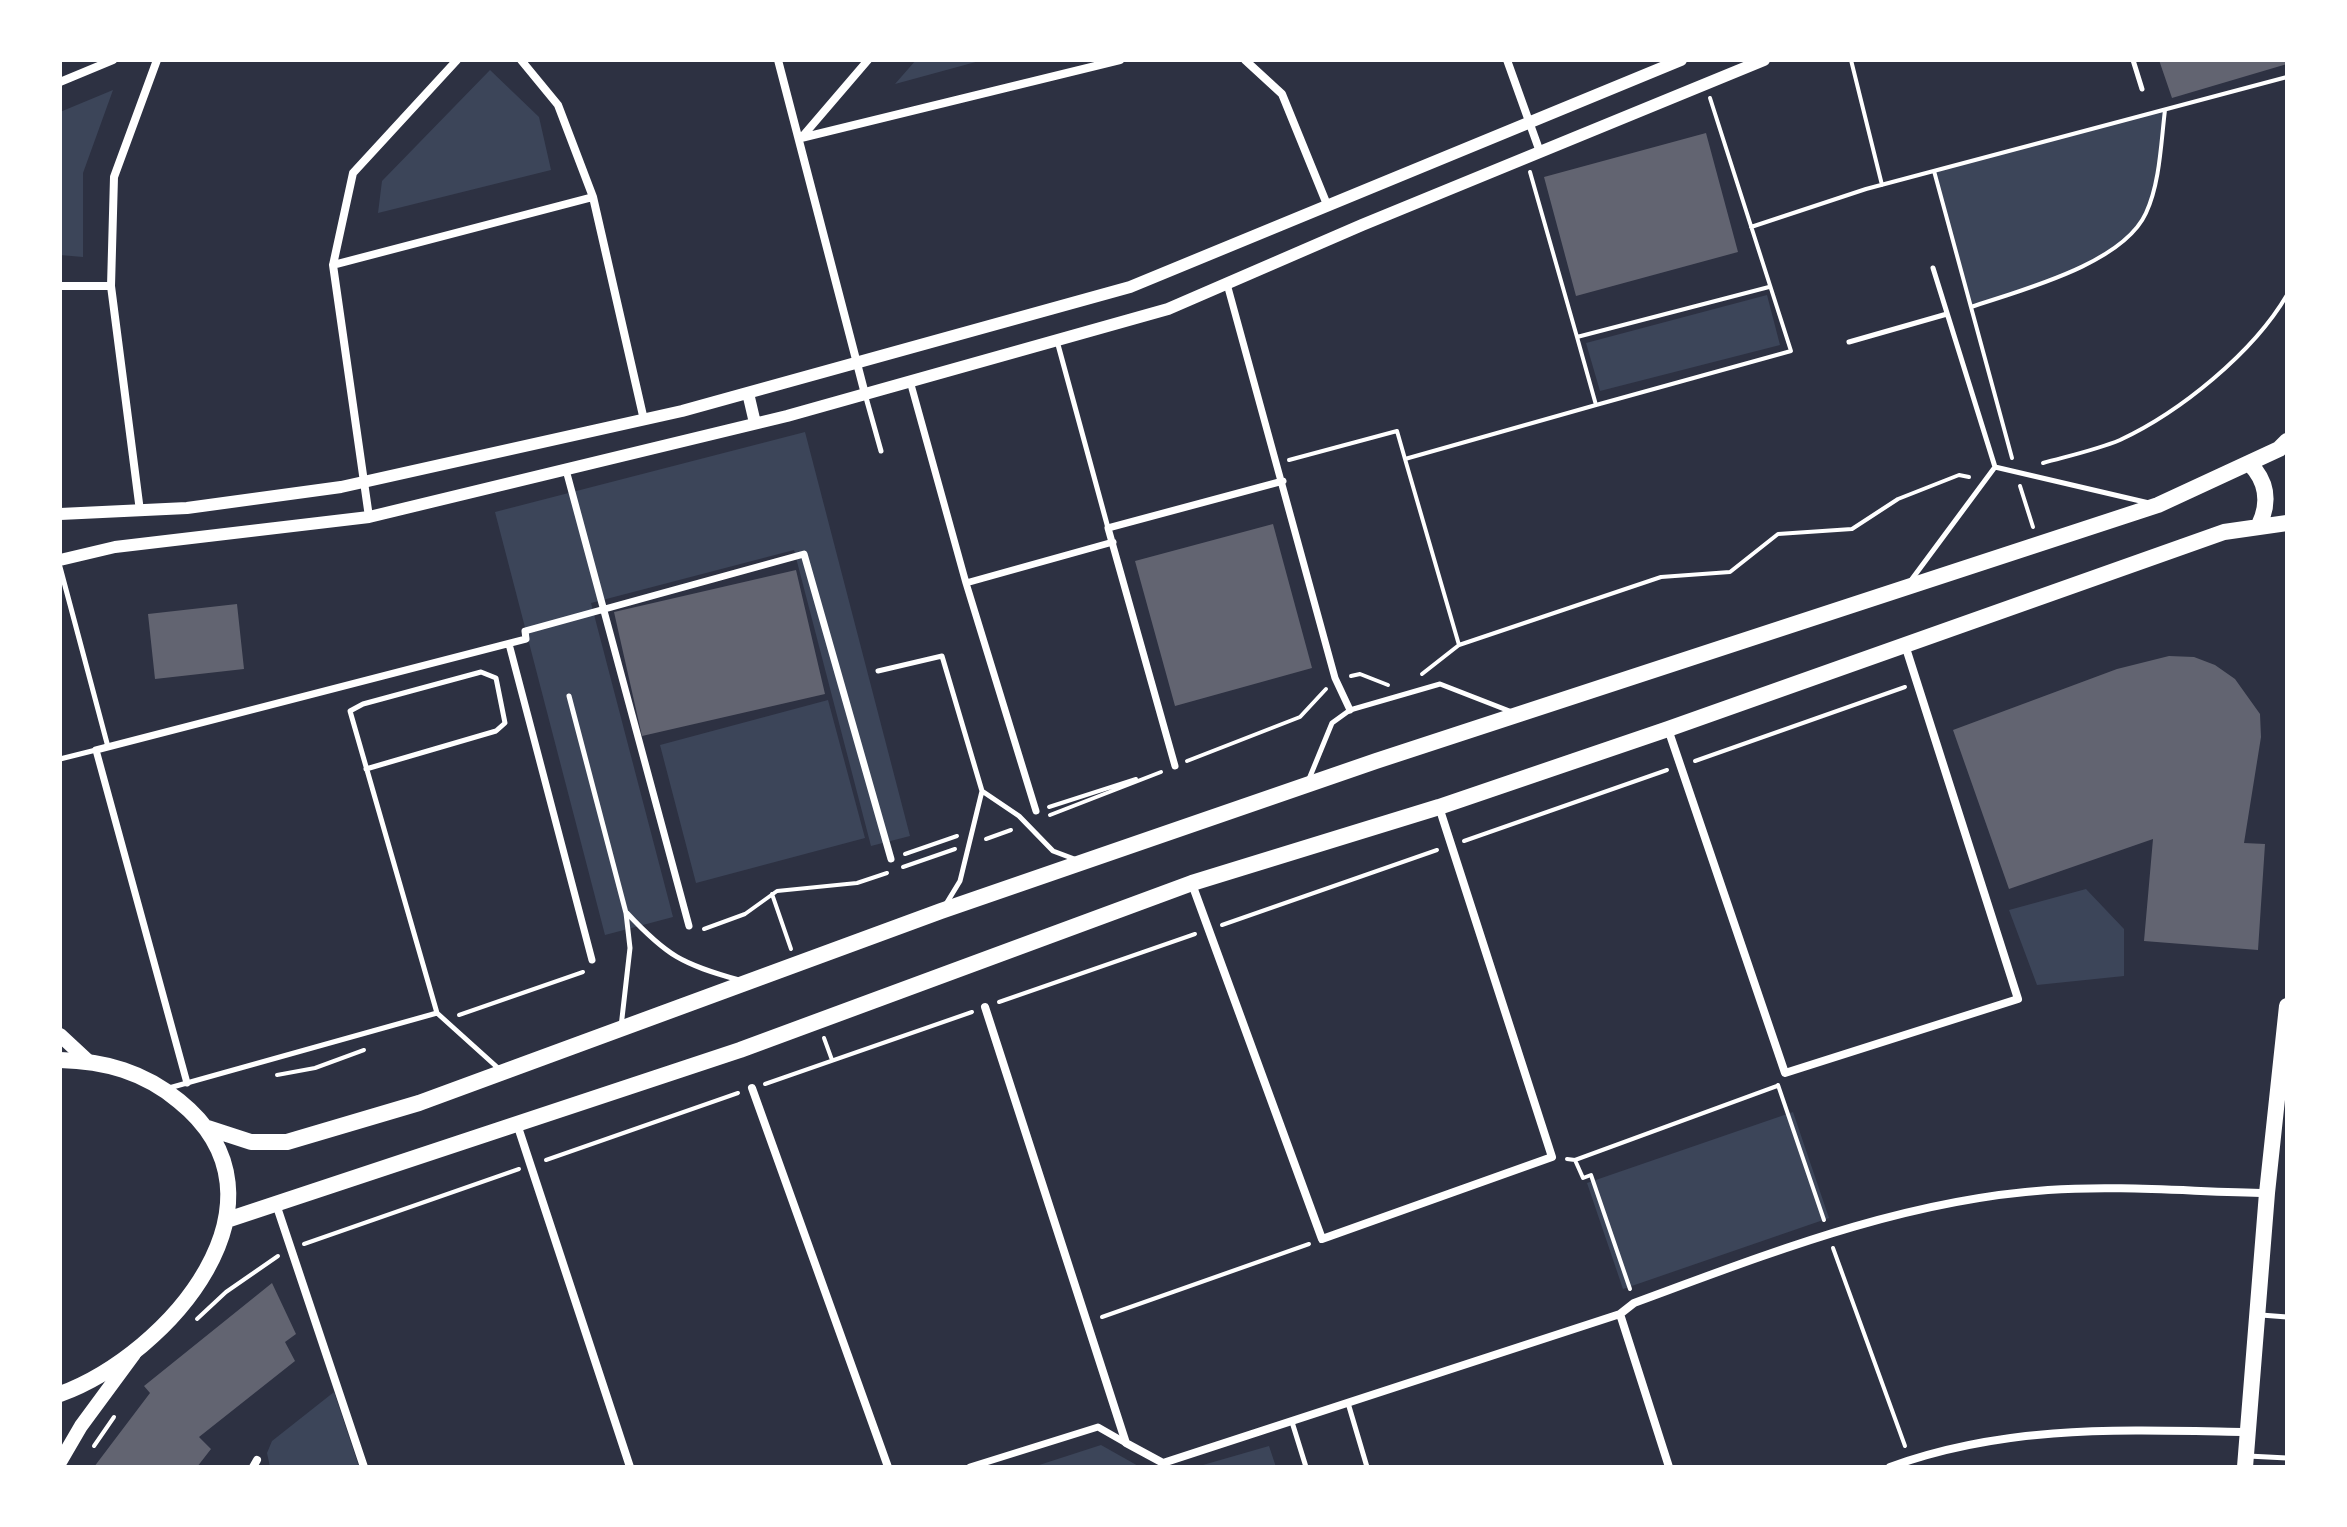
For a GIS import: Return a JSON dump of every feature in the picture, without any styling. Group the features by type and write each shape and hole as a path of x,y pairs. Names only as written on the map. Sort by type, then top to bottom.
{"main road":[{"path":"208,1128 251,1142 287,1142 419,1103 1082,862 1517,714 2158,505 2279,449 2287,441"},
{"path":"2249,463 2266,491 2266,503 2259,525"},
{"path":"227,1220 740,1050 1192,883 1439,807 2224,532 2287,523"},
{"path":"2245,1462 2267,1193 2287,1006"},
{"path":"60,1035 88,1061"},
{"path":"60,1060 88,1061 121,1068 166,1089 208,1128 227,1174 227,1220 216,1252 176,1311 136,1352 81,1426 60,1462"},
{"path":"60,1394 93,1380 136,1352"}],"street":[{"path":"60,82 113,60"},
{"path":"140,511 111,286 114,177 157,60"},
{"path":"369,517 333,265 353,173 457,60"},
{"path":"521,60 558,105 593,197 644,420"},
{"path":"778,60 801,138 865,394"},
{"path":"801,138 868,60"},
{"path":"801,138 1120,60"},
{"path":"1245,60 1282,94 1328,207"},
{"path":"1507,60 1540,152"},
{"path":"60,514 187,508 364,482 644,420 1130,287 1328,207 1528,120 1681,60"},
{"path":"60,560 115,547 369,517 755,423 1168,309 1764,60"},
{"path":"333,265 593,197"},
{"path":"1227,284 1337,682 1350,710"},
{"path":"60,286 111,286"},
{"path":"910,381 966,583 1036,811"},
{"path":"748,393 755,423"},
{"path":"566,470 689,926"},
{"path":"1175,766 1108,528 1283,481"},
{"path":"966,583 1113,542"},
{"path":"187,1083 96,750 509,644 526,639 525,631 804,554 891,859"},
{"path":"509,644 592,960"},
{"path":"1668,729 1785,1073 2018,999 1905,645"},
{"path":"1192,883 1322,1239 1552,1157 1439,807"},
{"path":"985,1007 1126,1443"},
{"path":"752,1088 888,1467"},
{"path":"517,1123 630,1467"},
{"path":"970,1467 1098,1427 1163,1463 1620,1314 1634,1303 1828,1232 1919,1208 2049,1190 2267,1193"},
{"path":"276,1204 364,1467"},
{"path":"1620,1314 1669,1467"},
{"path":"1890,1467 2022,1434 2128,1430 2247,1432"}],"lane":[{"path":"2133,60 2142,89"},
{"path":"1933,268 1995,467"},
{"path":"1849,342 1947,314"},
{"path":"1057,341 1108,528"},
{"path":"865,394 881,451"},
{"path":"1995,467 2158,505"},
{"path":"1907,586 1995,467"},
{"path":"60,567 108,747"},
{"path":"878,671 942,656 982,791 960,881 941,911"},
{"path":"366,769 496,731 505,723 496,678 481,672 363,704 350,711 366,769 437,1013 503,1072"},
{"path":"1306,786 1332,723 1350,710 1440,684 1517,714"},
{"path":"569,696 626,913 630,948 621,1029"},
{"path":"60,759 96,750"},
{"path":"982,791 1027,824 1053,851 1082,862"},
{"path":"626,913 662,950 698,969 748,982"},
{"path":"166,1089 437,1013"},
{"path":"2256,1314 2287,1317"},
{"path":"1348,1403 1367,1467"},
{"path":"1292,1421 1306,1467"},
{"path":"2245,1462 2287,1458"}],"path":[{"path":"1851,60 1882,185"},
{"path":"1751,227 1882,185 2287,77"},
{"path":"1405,459 1791,351 1705,84"},
{"path":"1971,307 2055,278 2112,251 2146,214 2160,154 2165,110"},
{"path":"1527,158 1596,405"},
{"path":"1934,171 2038,544"},
{"path":"1577,337 1770,287"},
{"path":"2016,472 2118,441 2170,414 2275,317 2287,295"},
{"path":"1278,463 1397,431 1459,645"},
{"path":"1417,679 1446,651 1459,645 1661,577 1730,572 1778,534 1852,529 1898,499 1959,475 1986,481"},
{"path":"701,930 745,914 772,894 806,887 857,883 1027,824 1300,717 1322,692 1337,682 1360,674 1387,685 1402,682"},
{"path":"193,1323 226,1292 291,1248 1919,683"},
{"path":"772,894 797,966"},
{"path":"445,1020 587,970"},
{"path":"273,1075 315,1068 374,1046"},
{"path":"1552,1157 1575,1160 1778,1085 1910,1460"},
{"path":"1575,1160 1583,1178 1591,1175 1634,1303"},
{"path":"1087,1322 1322,1239"},
{"path":"88,1454 115,1416"}],"shaded area":[{"path":"916,60 983,60 895,84"},
{"path":"490,70 539,117 551,170 378,213 382,181"},
{"path":"113,90 83,173 83,257 60,255 60,112"},
{"path":"2165,110 2151,201 2134,231 2116,247 2069,273 1971,307 1934,171"},
{"path":"1767,295 1780,345 1600,391 1586,343"},
{"path":"805,432 910,836 871,846 794,550 591,603 673,917 605,935 495,512"},
{"path":"828,700 865,838 696,883 660,745"},
{"path":"2086,889 2124,929 2124,976 2037,985 2009,910"},
{"path":"1793,1112 1829,1218 1623,1289 1587,1183"},
{"path":"334,1392 359,1467 270,1467 267,1453 272,1441"},
{"path":"1101,1445 1140,1467 1033,1467"},
{"path":"1269,1446 1276,1467 1196,1467"}],"building":[{"path":"2159,60 2287,60 2287,64 2172,98"},
{"path":"1706,133 1738,252 1576,296 1544,177"},
{"path":"1273,524 1312,668 1175,706 1135,561"},
{"path":"796,570 825,694 642,736 614,612"},
{"path":"237,604 244,669 155,679 148,614"},
{"path":"2169,656 2194,657 2215,665 2235,679 2260,714 2261,737 2244,843 2265,844 2258,950 2144,941 2153,839 2009,889 1953,730 2117,669"},
{"path":"272,1283 296,1334 285,1342 295,1361 199,1437 211,1449 197,1467 94,1467 150,1393 144,1386"}]}
